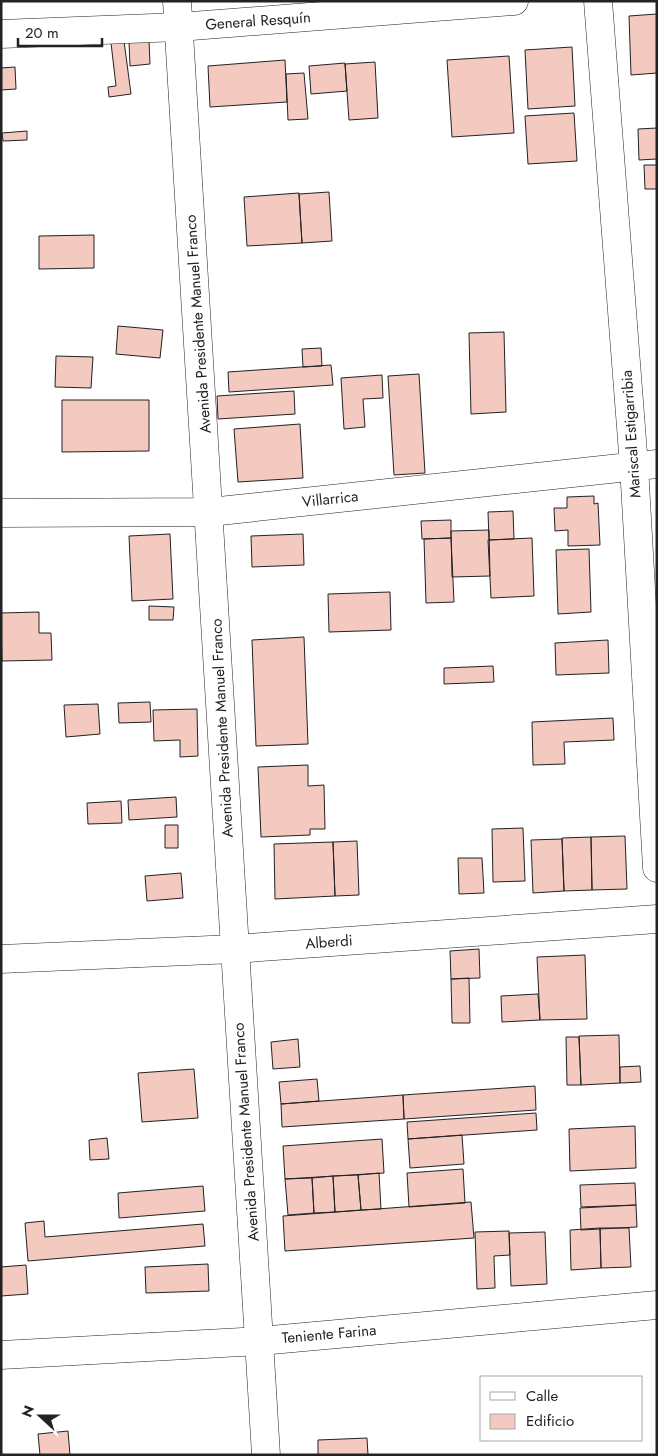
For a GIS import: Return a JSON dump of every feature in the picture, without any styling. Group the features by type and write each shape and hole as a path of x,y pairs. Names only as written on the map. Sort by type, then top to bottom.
{"street":[{"name":"General Resquín","path":"1,34 178,14 514,1"},
{"name":"Mariscal Estigarribia","path":"598,1 645,465 657,868"},
{"name":"Avenida Presidente Manuel Franco","path":"178,14 210,512 234,949 266,1455"},
{"name":"Villarrica","path":"1,513 210,512 645,465"},
{"name":"Alberdi","path":"1,959 234,949 657,919"},
{"name":"Teniente Farina","path":"1,1355 260,1341 657,1305"}],"building":[{"path":"657,14 657,73 631,75 629,16"},
{"path":"149,40 150,64 130,66 129,41"},
{"path":"124,41 131,94 109,97 108,87 116,86 111,43"},
{"path":"572,47 575,106 528,109 525,50"},
{"path":"509,56 514,133 452,137 447,60"},
{"path":"285,60 287,102 210,107 208,66"},
{"path":"375,62 378,118 349,120 345,64"},
{"path":"345,63 347,91 311,94 309,66"},
{"path":"15,67 16,89 1,90 1,68"},
{"path":"304,73 308,119 288,120 286,74"},
{"path":"574,113 577,161 528,164 525,116"},
{"path":"657,128 657,159 639,160 638,129"},
{"path":"27,131 27,140 3,141 2,133"},
{"path":"644,165 657,165 657,189 645,189"},
{"path":"329,192 332,241 302,243 299,194"},
{"path":"299,193 302,243 247,246 244,197"},
{"path":"94,235 94,268 39,269 39,236"},
{"path":"118,326 163,330 160,358 116,354"},
{"path":"504,332 506,412 471,414 469,333"},
{"path":"321,348 322,366 303,367 302,349"},
{"path":"56,356 93,357 91,388 55,387"},
{"path":"331,365 333,385 229,392 228,372"},
{"path":"419,374 425,473 394,475 388,376"},
{"path":"382,375 383,398 363,399 365,427 344,429 341,378"},
{"path":"294,391 295,414 218,419 217,396"},
{"path":"62,400 149,400 149,451 62,452"},
{"path":"300,424 303,478 238,482 234,429"},
{"path":"594,496 594,504 598,503 600,545 568,546 568,530 555,531 554,508 567,508 567,497"},
{"path":"513,511 514,539 489,540 488,512"},
{"path":"451,520 451,538 422,539 421,521"},
{"path":"489,530 490,576 452,577 451,531"},
{"path":"170,534 173,599 132,601 129,536"},
{"path":"303,534 304,565 252,567 251,536"},
{"path":"451,538 454,602 426,603 424,539"},
{"path":"532,538 534,596 491,598 488,540"},
{"path":"589,549 591,612 558,614 556,550"},
{"path":"390,592 391,630 329,632 328,594"},
{"path":"149,606 174,607 173,620 149,620"},
{"path":"39,612 39,633 51,633 52,660 2,661 1,613"},
{"path":"304,637 308,744 256,746 252,640"},
{"path":"608,640 609,673 556,675 555,643"},
{"path":"493,666 494,682 444,684 444,668"},
{"path":"150,702 151,722 119,723 118,703"},
{"path":"98,704 100,734 66,737 64,705"},
{"path":"197,709 198,756 180,757 180,740 154,741 153,710"},
{"path":"613,718 614,740 564,742 565,764 533,765 532,722"},
{"path":"308,765 308,786 324,785 325,829 310,829 310,835 261,837 258,767"},
{"path":"176,797 177,817 129,820 128,800"},
{"path":"121,801 122,823 88,824 87,803"},
{"path":"165,825 178,825 178,848 165,848"},
{"path":"523,828 525,881 493,882 492,829"},
{"path":"625,836 627,889 592,890 591,837"},
{"path":"591,837 592,890 564,891 562,838"},
{"path":"562,839 564,891 533,893 531,840"},
{"path":"357,841 359,895 335,896 333,842"},
{"path":"333,842 335,896 275,899 274,844"},
{"path":"458,858 482,858 484,893 459,894"},
{"path":"181,873 183,898 147,901 145,876"},
{"path":"479,949 480,978 451,979 450,951"},
{"path":"585,955 587,1019 540,1020 537,957"},
{"path":"469,978 470,1023 452,1023 451,979"},
{"path":"538,994 540,1020 502,1022 501,996"},
{"path":"619,1035 620,1083 581,1085 579,1036"},
{"path":"566,1037 579,1037 581,1085 567,1085"},
{"path":"298,1039 300,1067 273,1069 271,1042"},
{"path":"640,1066 641,1082 620,1083 620,1067"},
{"path":"194,1069 198,1118 142,1122 138,1073"},
{"path":"317,1079 319,1101 281,1104 279,1082"},
{"path":"535,1086 536,1110 404,1119 403,1095"},
{"path":"403,1095 404,1119 282,1127 281,1104"},
{"path":"536,1113 537,1130 408,1139 407,1122"},
{"path":"635,1126 636,1168 570,1171 569,1129"},
{"path":"462,1135 464,1164 410,1168 408,1139"},
{"path":"107,1138 109,1159 90,1160 89,1140"},
{"path":"382,1139 384,1173 285,1179 283,1146"},
{"path":"463,1169 465,1203 409,1207 407,1173"},
{"path":"379,1173 381,1209 361,1210 358,1175"},
{"path":"358,1175 361,1210 335,1212 333,1176"},
{"path":"333,1176 335,1212 314,1213 312,1178"},
{"path":"312,1178 314,1213 288,1215 285,1179"},
{"path":"635,1183 636,1205 581,1207 580,1185"},
{"path":"203,1186 205,1211 119,1218 118,1193"},
{"path":"471,1202 474,1238 285,1251 283,1216"},
{"path":"636,1205 637,1227 581,1230 580,1208"},
{"path":"44,1221 45,1237 203,1224 205,1246 28,1261 25,1223"},
{"path":"600,1228 601,1268 571,1270 570,1230"},
{"path":"600,1228 629,1228 631,1267 601,1268"},
{"path":"509,1231 510,1255 494,1256 495,1288 477,1289 475,1232"},
{"path":"545,1232 547,1284 511,1286 509,1233"},
{"path":"208,1264 209,1291 146,1293 145,1267"},
{"path":"26,1265 28,1294 1,1296 1,1267"},
{"path":"68,1431 70,1455 40,1455 38,1434"},
{"path":"367,1438 368,1455 318,1455 318,1440"}]}
